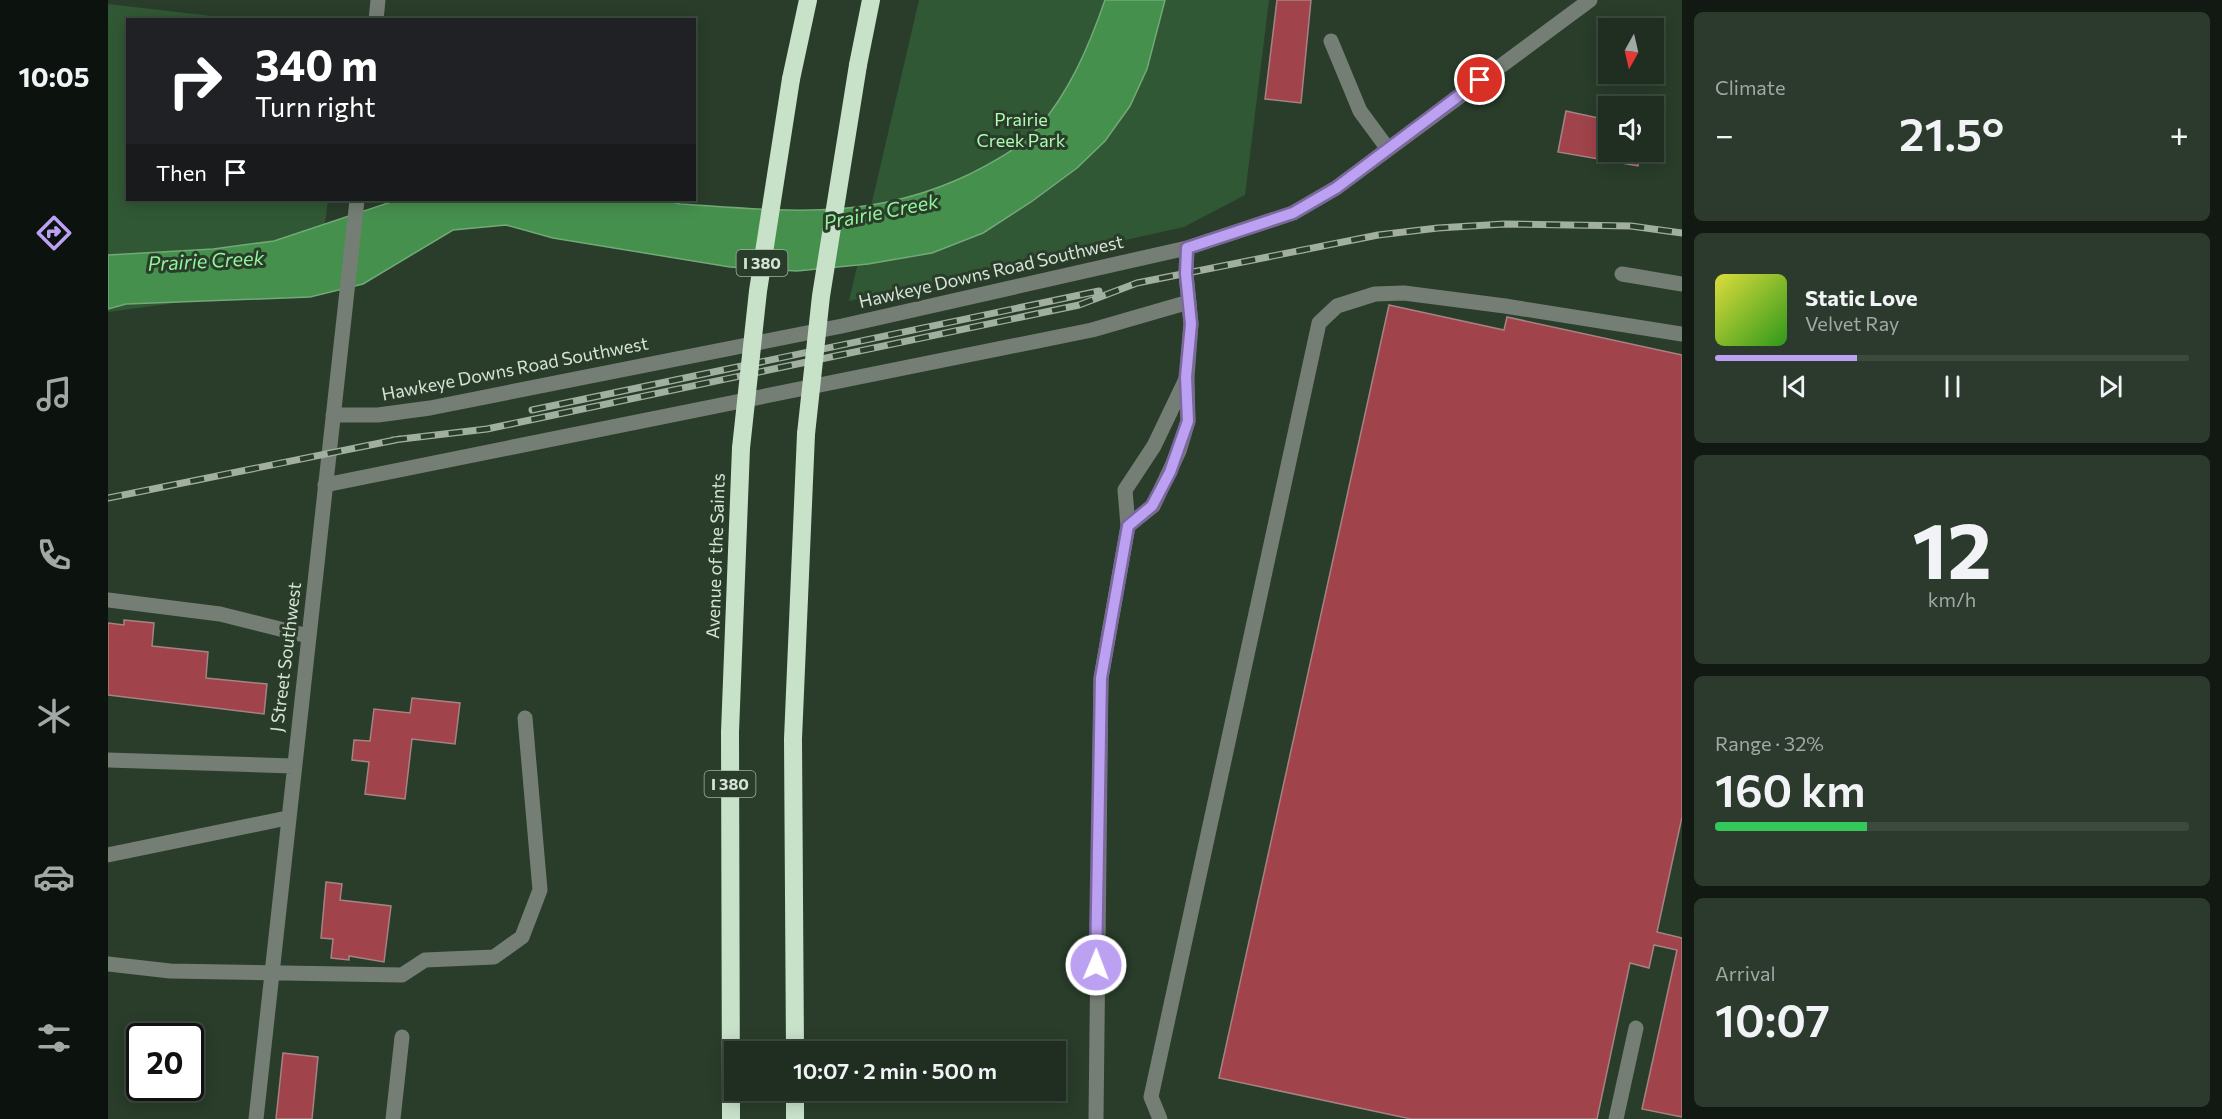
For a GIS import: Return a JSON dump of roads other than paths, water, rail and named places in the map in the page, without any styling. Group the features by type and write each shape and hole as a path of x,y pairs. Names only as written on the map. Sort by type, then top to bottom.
{"highway":[{"name":"Avenue of the Saints","path":"731,1119 730,732 741,448 758,291 790,79 808,0"},
{"path":"795,1041 794,739 806,434 821,296 858,65 871,0"},
{"path":"795,1101 795,1119"}],"street":[{"path":"376,18 378,0"},
{"name":"Hawkeye Downs Road Southwest","path":"333,415 378,415 442,406 842,326 1187,248 1293,213 1336,188 1590,0"},
{"path":"1331,40 1360,111 1388,149"},
{"name":"J Street Southwest","path":"256,1119 287,818 357,201"},
{"path":"1128,526 1152,506 1181,444 1188,421 1186,377 1191,324 1186,274 1187,248"},
{"path":"1622,274 1682,284"},
{"path":"1160,1119 1152,1097 1319,323 1337,306 1376,294 1404,293 1505,306 1682,334"},
{"path":"325,485 1092,330 1189,302"},
{"path":"1096,1119 1101,678 1128,526 1125,490 1158,439 1186,377"},
{"path":"108,600 220,614 308,636"},
{"path":"108,964 170,971 271,975 402,975 425,960 494,957 522,937 540,890 525,718"},
{"path":"108,760 293,766"},
{"path":"108,855 287,818"},
{"path":"1616,1119 1636,1028"},
{"path":"393,1119 402,1037"}],"water":[{"name":"Prairie Creek","path":"1105,0 1165,0 1147,69 1130,106 1105,141 1077,168 1031,202 983,233 932,253 868,264 797,271 730,267 553,238 506,225 453,230 363,284 310,297 126,304 108,309 108,255 213,249 274,241 394,201 669,201 680,204 756,209 828,210 898,200 970,174 1023,142 1038,128 1060,99 1078,67"}],"railway":[{"path":"393,440 487,429 1079,305 1137,283 1378,235 1504,224 1631,226 1682,233"},
{"path":"532,410 1099,291"},
{"path":"108,498 400,439"}],"park label":[{"name":"Prairie Creek Park","path":"1021,130"}]}
